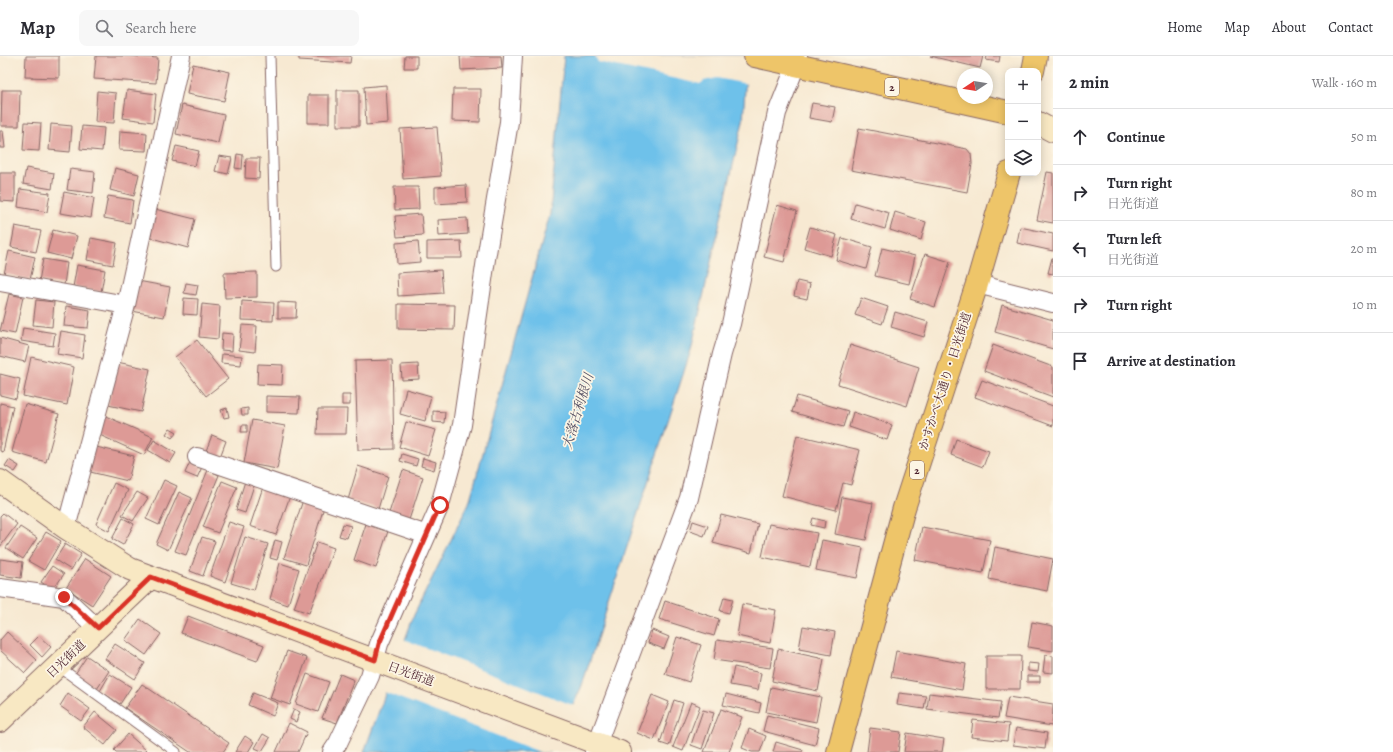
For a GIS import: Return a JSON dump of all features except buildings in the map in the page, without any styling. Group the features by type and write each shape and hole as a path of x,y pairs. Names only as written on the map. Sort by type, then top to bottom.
{"main road":[{"name":"2","path":"755,56 790,61 1005,111"},
{"path":"1034,68 1036,56"},
{"path":"1041,115 1053,114"},
{"path":"1041,125 1053,131"},
{"name":"かすかべ大通り・日光街道","path":"838,752 904,508 977,284 1008,176"},
{"path":"1,482 66,528 130,569 151,577"},
{"name":"日光街道","path":"0,721 151,577 378,661 593,745 620,752"}],"street":[{"path":"66,528 126,305 181,56"},
{"path":"332,752 338,743 378,661 379,644 440,505 462,425 485,266 509,122 513,56"},
{"path":"593,745 689,498 790,61"},
{"path":"0,282 126,305"},
{"path":"977,284 1053,303"},
{"path":"197,457 427,535"},
{"path":"0,588 64,597 98,628"}],"lane":[{"path":"270,56 276,267"},
{"path":"58,666 176,752"}],"water":[{"name":"大落古利根川","path":"564,56 747,56 743,121 691,350 581,688 551,752 364,752 414,615 469,503 550,214"}],"pier":[{"path":"595,56 749,56 747,84 717,78 704,81 700,84 598,62"},
{"path":"403,639 575,706 553,752 540,752 384,692"}],"route":[{"path":"64,597 98,628 151,577 375,660 379,644 440,505"}]}
